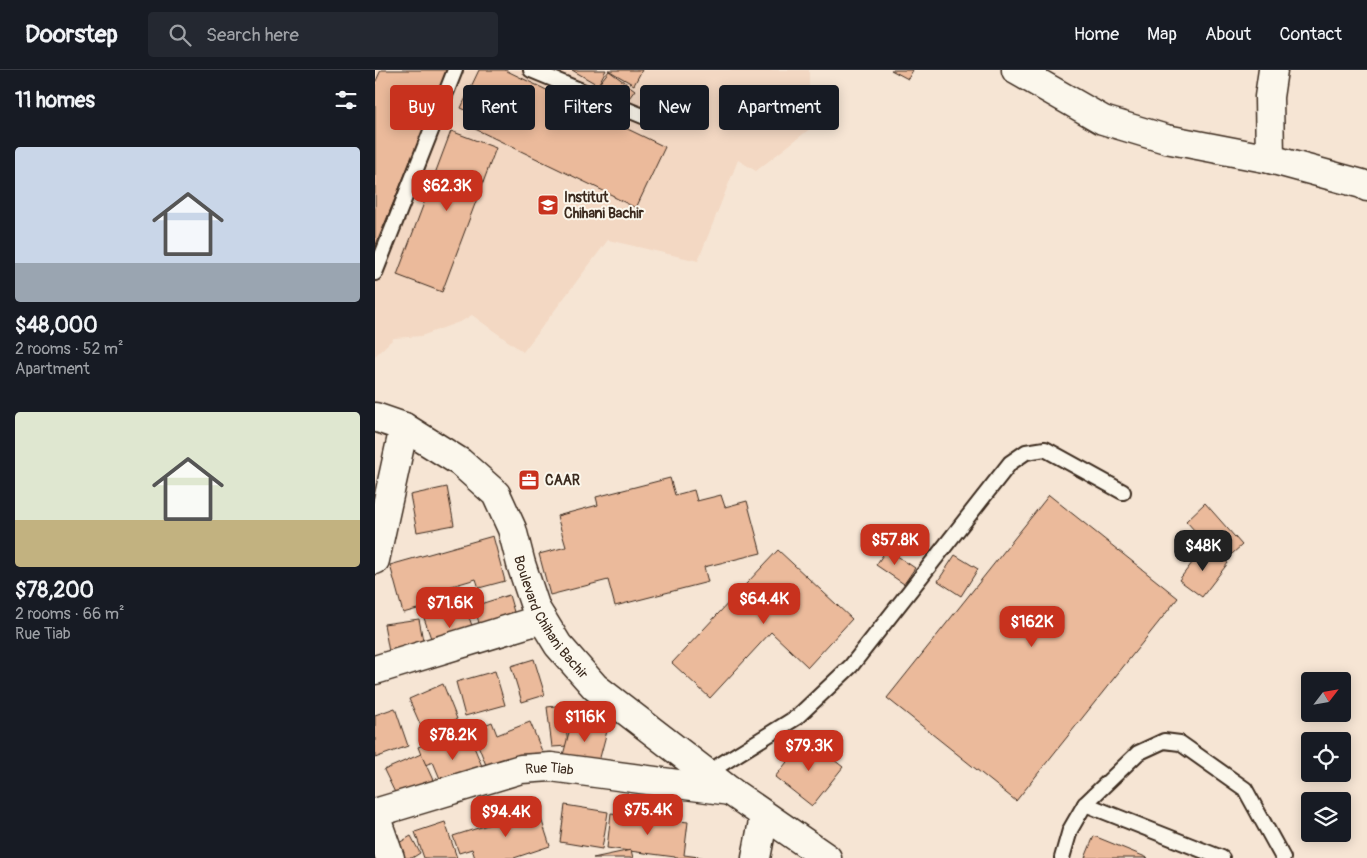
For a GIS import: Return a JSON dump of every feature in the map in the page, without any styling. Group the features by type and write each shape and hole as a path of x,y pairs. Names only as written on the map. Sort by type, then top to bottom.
{"main road":[{"path":"1016,70 1103,120 1166,139 1270,159 1367,187"},
{"path":"1270,159 1269,96 1273,70"},
{"name":"Boulevard Chihani Bachir","path":"375,417 404,427 460,462 496,494 513,529 521,564 536,609 557,645 595,687 730,791 827,858"},
{"path":"375,560 404,427"},
{"path":"375,670 542,619"},
{"name":"Rue Tiab","path":"375,814 521,769 560,768 730,791"},
{"path":"375,814 390,858"},
{"path":"756,858 764,816"}],"lane":[{"path":"375,273 455,70"},
{"path":"531,70 640,115"},
{"path":"707,773 797,717 851,666 1010,463 1018,457 1026,452 1045,449 1123,492"},
{"path":"1062,858 1070,830 1085,804 1138,752 1164,741 1181,743 1245,789 1283,858"},
{"path":"1085,804 1223,858"}],"shaded area":[{"name":"Institut Chihani Bachir","path":"375,70 809,70 809,85 719,85 719,130 808,130 756,171 738,160 698,261 608,240 523,352 472,315 462,321 421,336 394,338 375,356"}],"building":[{"path":"381,70 448,70 442,85 390,85 390,130 423,130 375,247 375,83"},
{"path":"479,70 505,70 545,89 545,130 630,130 665,147 636,208 477,130 535,130 535,85 472,85"},
{"path":"572,70 606,70 598,85"},
{"path":"608,70 642,70 634,85"},
{"path":"891,70 913,70 908,79"},
{"path":"609,71 628,85 598,85"},
{"path":"630,86 635,90 630,97"},
{"path":"451,131 496,148 442,292 397,275"},
{"path":"670,478 675,495 694,490 697,501 721,495 725,507 747,501 761,553 704,567 708,582 615,606 608,580 550,595 539,554 566,547 557,516 598,505 596,497"},
{"path":"447,487 454,525 417,532 410,495"},
{"path":"1049,495 1178,598 1016,801 887,698"},
{"path":"1205,503 1242,545 1223,562 1186,521"},
{"path":"493,536 505,581 479,588 476,579 428,593 432,605 403,613 390,565"},
{"path":"1205,546 1228,563 1202,597 1179,580"},
{"path":"887,549 915,568 904,584 876,565"},
{"path":"778,550 852,619 808,667 771,632 710,698 672,663"},
{"path":"955,555 978,569 961,596 938,581"},
{"path":"509,595 519,629 484,640 474,606"},
{"path":"464,604 477,639 436,653 424,618"},
{"path":"419,619 426,657 391,663 384,624"},
{"path":"534,659 545,695 522,702 511,666"},
{"path":"495,671 505,705 465,716 456,682"},
{"path":"443,684 457,719 424,733 409,699"},
{"path":"564,705 568,746 552,747 547,707"},
{"path":"395,708 408,746 375,758 375,715"},
{"path":"572,721 607,731 598,765 563,755"},
{"path":"492,722 497,735 530,722 549,768 492,780 472,730"},
{"path":"459,730 465,745 472,742 486,776 446,793 433,762 425,765 418,747"},
{"path":"806,738 843,767 812,806 775,777"},
{"path":"421,754 437,789 401,805 384,770"},
{"path":"565,805 608,812 602,849 560,842"},
{"path":"538,809 550,846 514,858 475,858 472,849 459,853 453,836"},
{"path":"611,813 688,822 684,855 707,858 675,858 607,848"},
{"path":"445,822 457,858 424,858 415,832"},
{"path":"411,836 420,853 412,858 404,858 397,844"},
{"path":"1094,836 1148,858 1085,858"},
{"path":"631,850 633,858 593,858"}],"place":[{"name":"Institut Chihani Bachir","path":"548,205"},
{"name":"CAAR","path":"529,480"}]}
